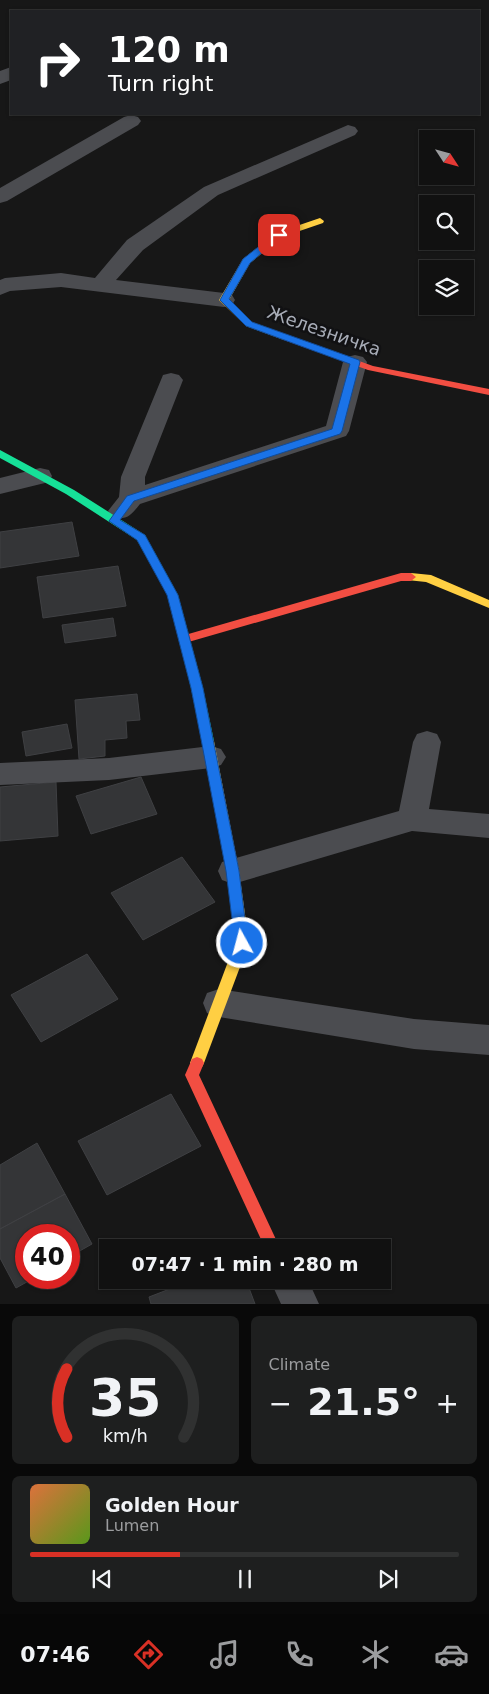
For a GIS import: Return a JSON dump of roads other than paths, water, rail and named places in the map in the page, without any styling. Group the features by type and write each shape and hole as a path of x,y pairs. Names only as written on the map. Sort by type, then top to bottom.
{"street":[{"path":"0,197 131,122"},
{"path":"100,285 135,245 211,190 348,131"},
{"path":"0,288 61,280 224,300 246,261 279,235 320,221"},
{"path":"0,269 28,283"},
{"name":"Железничка","path":"224,300 249,324 371,368 489,392"},
{"path":"131,498 337,431 355,362"},
{"path":"114,521 131,498 132,477 170,380"},
{"path":"0,453 13,462 70,492 141,538 173,595 197,688 211,757 233,871 242,943 192,1075 269,1239"},
{"path":"0,486 40,476"},
{"path":"185,639 400,577 427,578 489,604"},
{"path":"412,819 427,742"},
{"path":"0,774 108,769 211,757"},
{"path":"233,871 412,819 489,826"},
{"path":"219,1003 414,1034 489,1040"},
{"path":"293,1289 300,1304"}]}
